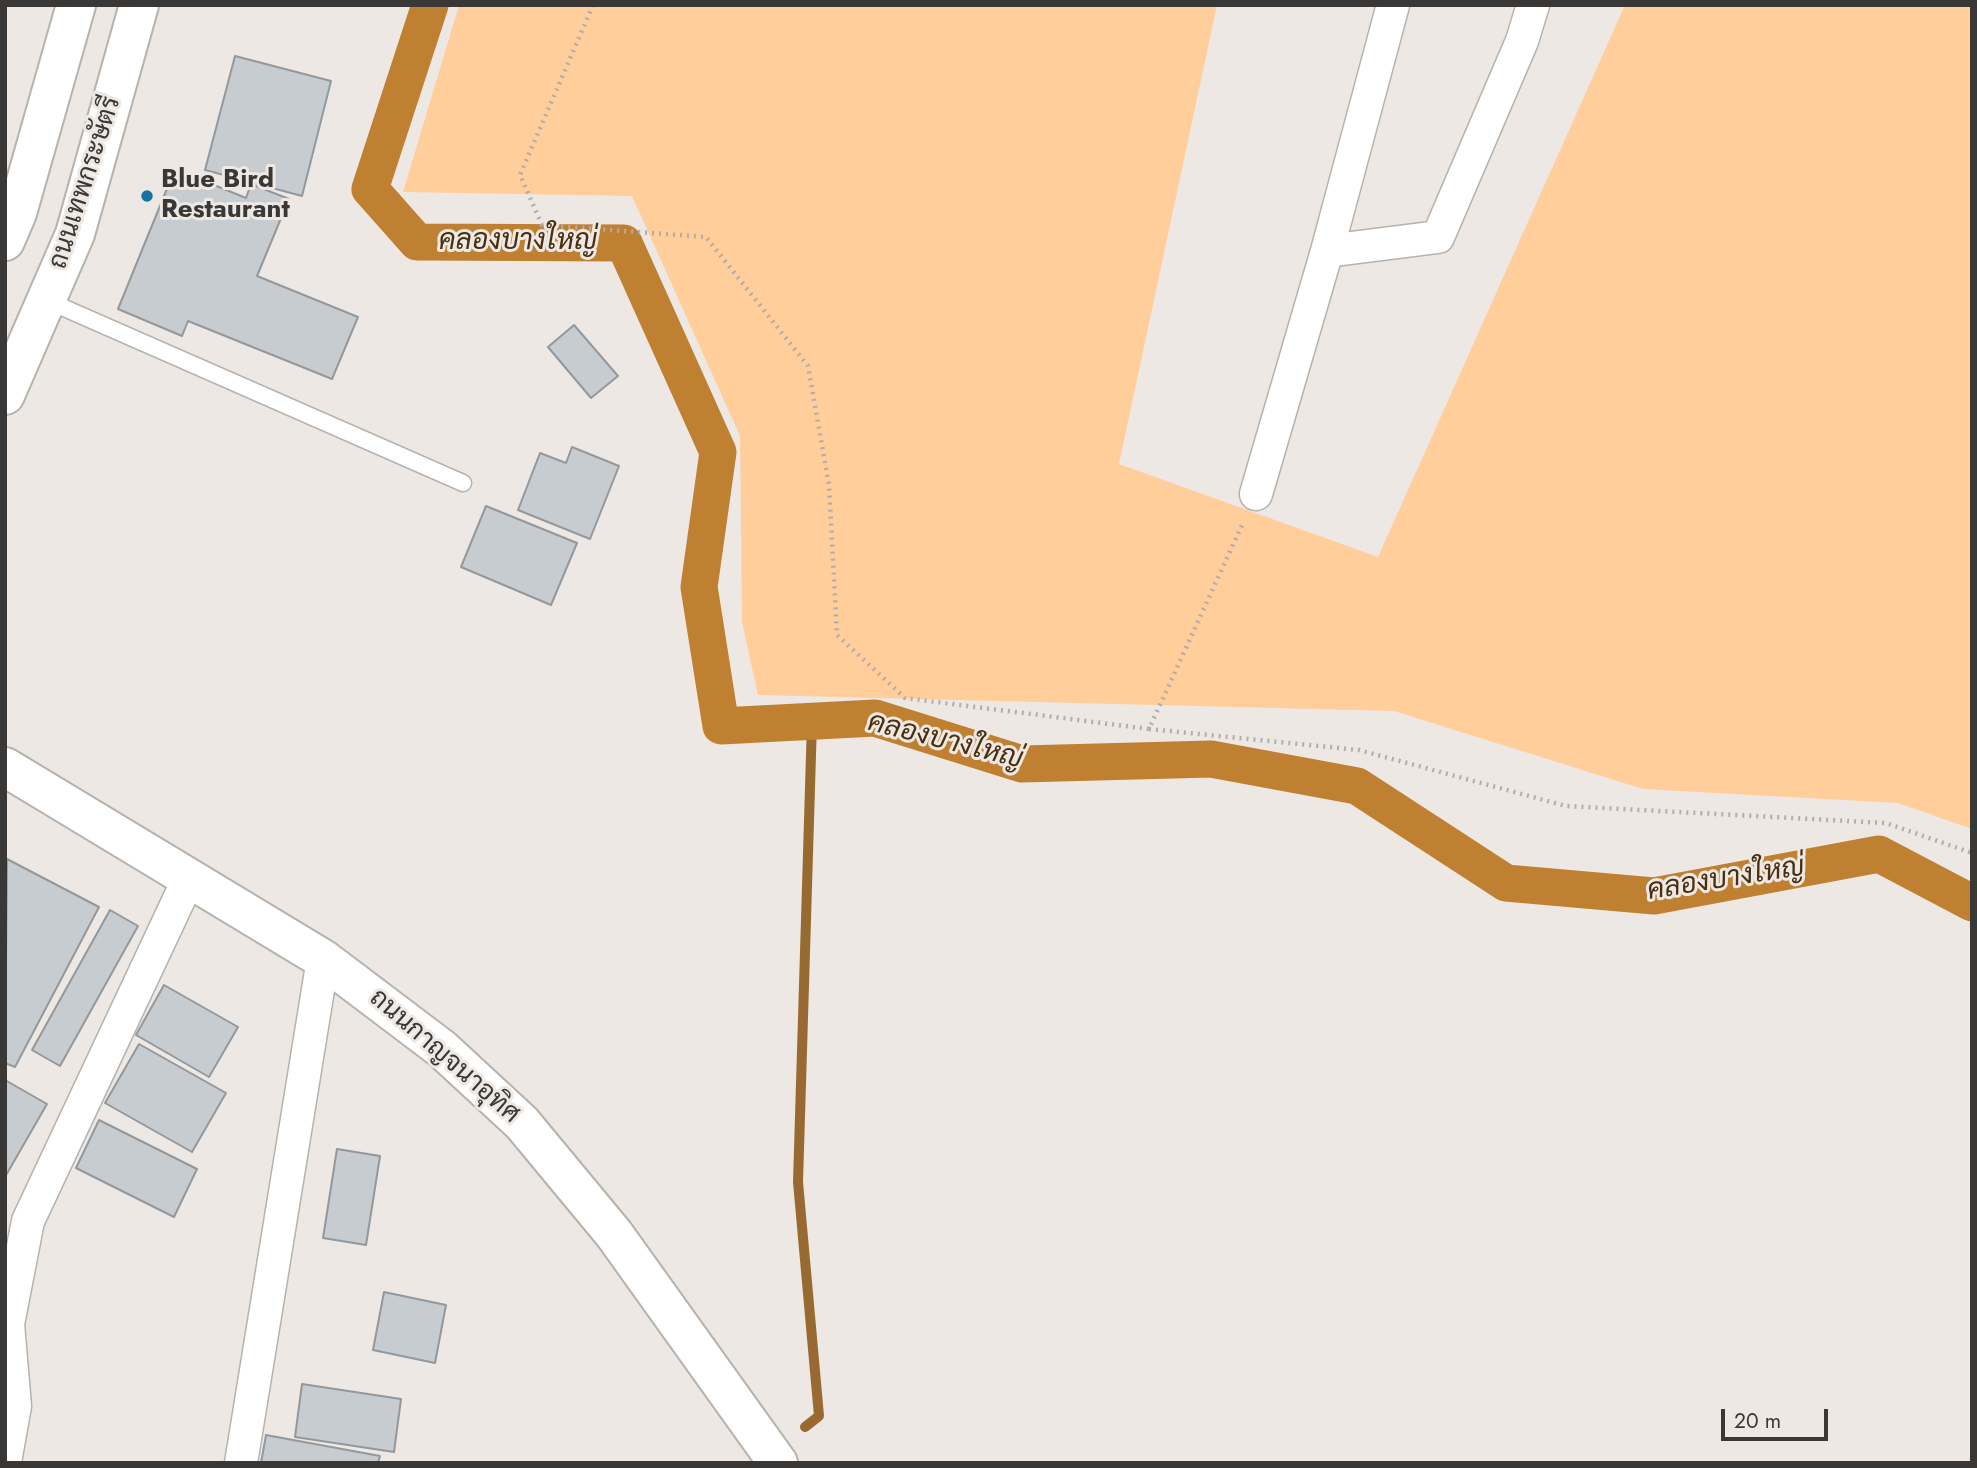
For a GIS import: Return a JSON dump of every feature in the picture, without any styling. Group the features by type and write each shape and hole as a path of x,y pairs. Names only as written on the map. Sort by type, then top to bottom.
{"street":[{"path":"9,221 76,5"},
{"name":"ถนนเทพกระษัตรี","path":"5,395 75,234 139,5"},
{"path":"1256,494 1393,5"},
{"path":"1326,251 1438,237 1522,41 1532,5"},
{"name":"ถนนกาญจนาอุทิศ","path":"5,767 323,960 442,1049 522,1124 614,1234 778,1463"},
{"path":"5,1462 15,1406 8,1324 28,1221 189,878"},
{"path":"241,1463 323,960"}],"lane":[{"path":"46,300 464,483"}],"path":[{"path":"593,5 520,175 542,225 706,237 808,366 829,485 837,635 905,698 1149,729 1359,750 1566,806 1886,823 1972,853"},
{"path":"1149,729 1256,494"}],"shaded area":[{"path":"459,5 1217,5 1119,464 1378,557 1625,5 1972,5 1972,829 1898,803 1643,789 1394,711 758,695 742,622 740,436 632,196 403,192"}],"building":[{"path":"235,56 331,81 302,196 205,170"},
{"path":"175,169 246,198 251,184 289,199 257,276 358,317 332,379 188,321 182,336 118,309"},
{"path":"574,325 618,376 591,398 548,347"},
{"path":"572,447 619,466 590,539 518,510 540,453 566,463"},
{"path":"486,506 577,543 551,605 461,567"},
{"path":"7,859 99,907 15,1067 5,1063"},
{"path":"110,910 138,926 60,1066 32,1050"},
{"path":"164,985 238,1027 209,1077 136,1035"},
{"path":"139,1044 226,1093 192,1152 105,1103"},
{"path":"5,1080 47,1104 5,1177"},
{"path":"99,1120 197,1169 174,1217 76,1168"},
{"path":"337,1149 380,1156 366,1245 323,1238"},
{"path":"384,1292 446,1305 435,1363 373,1350"},
{"path":"302,1384 401,1399 394,1452 295,1437"},
{"path":"266,1435 380,1456 378,1463 261,1463"}],"waterway":[{"name":"คลองบางใหญ่","path":"430,5 370,189 417,242 624,243 718,452 699,587 721,726 875,718 1022,764 1211,759 1357,786 1506,883 1654,896 1879,854 1972,903"},
{"path":"805,1427 819,1416 798,1182 812,722"}],"place":[{"name":"Blue Bird Restaurant","path":"147,196"}]}
